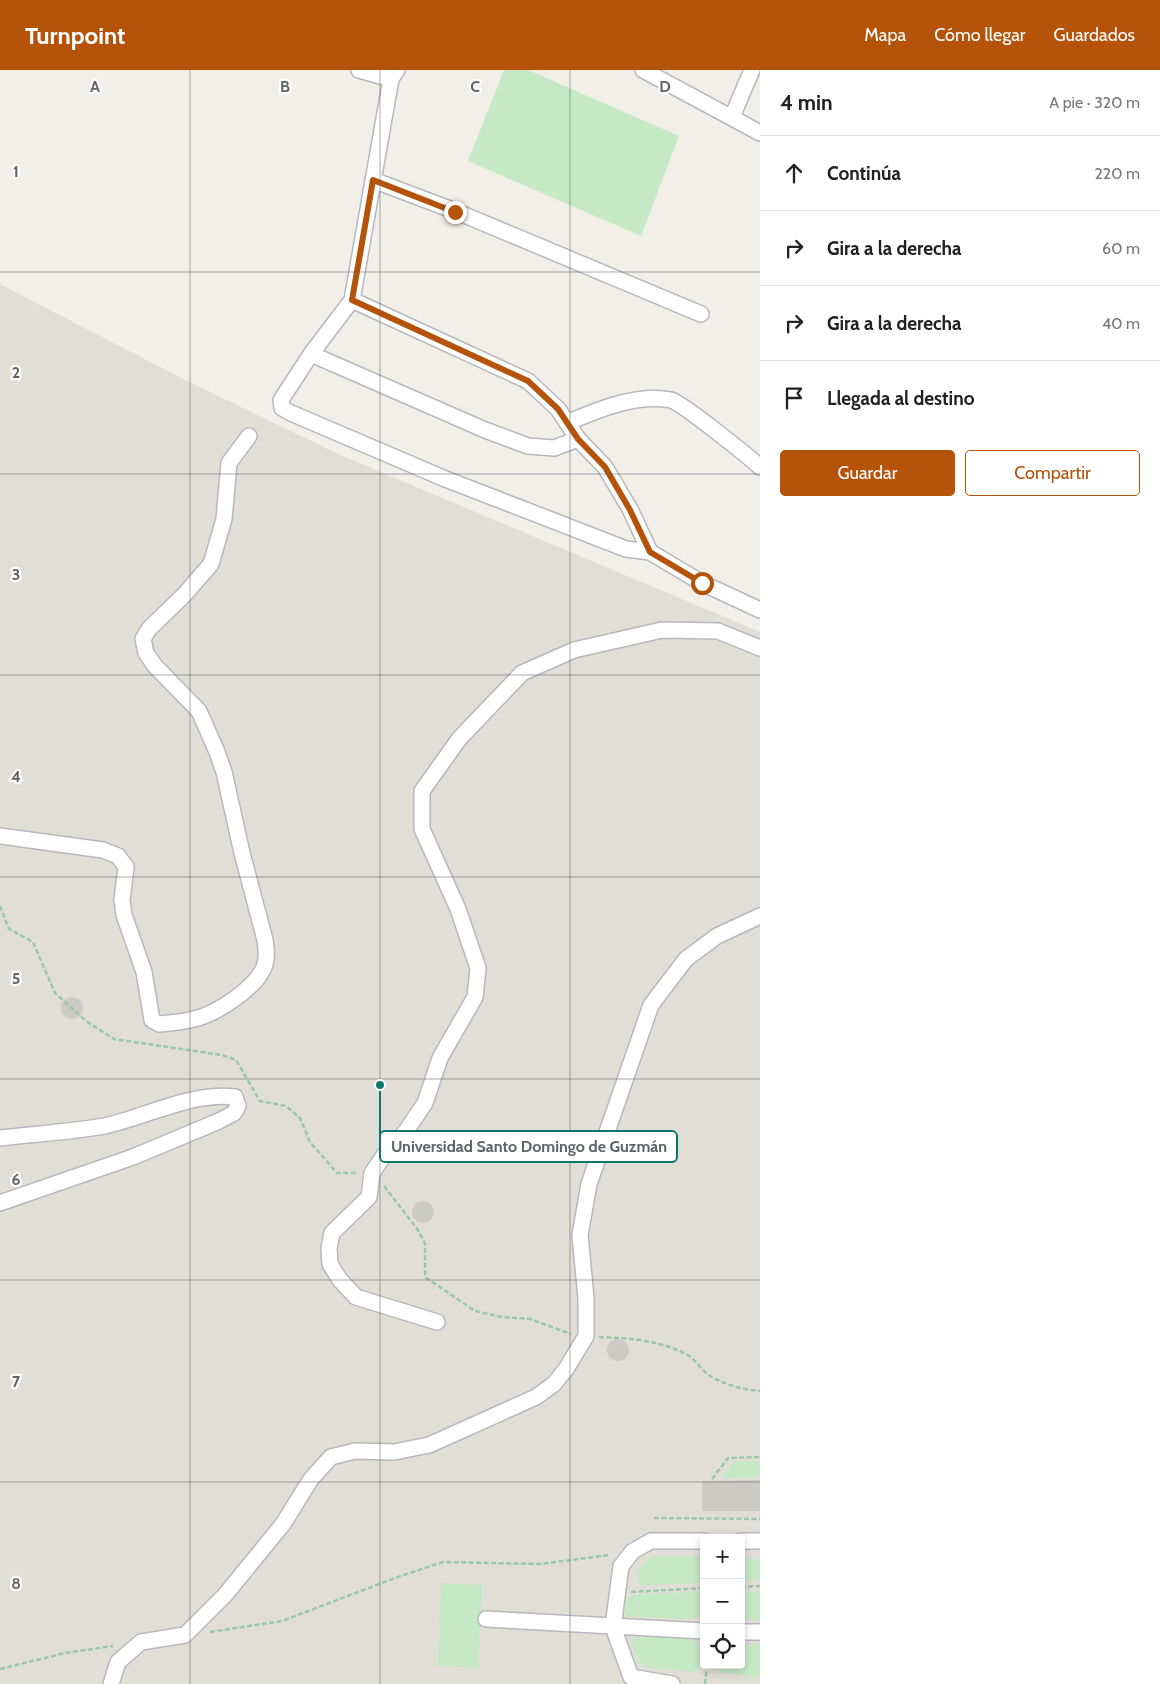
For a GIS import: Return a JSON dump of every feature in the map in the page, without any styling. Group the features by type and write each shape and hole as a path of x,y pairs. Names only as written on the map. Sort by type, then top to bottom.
{"street":[{"path":"359,70 394,74 352,300 281,400 282,408 443,478 626,549 650,552 702,583 760,610"},
{"path":"643,70 760,133"},
{"path":"732,117 752,70"},
{"path":"373,180 701,314"},
{"path":"352,300 528,381 558,409 578,439 605,467 630,510 650,552"},
{"path":"312,354 485,430 528,446 554,448 578,439"},
{"path":"567,423 600,409 644,399 672,400 760,467"},
{"path":"0,836 103,850 118,856 126,867 122,900 124,915 144,972 152,1020 159,1024 196,1019 224,1006 255,981 265,966 267,954 265,940 242,853 224,772 217,752 199,711 155,666 146,653 143,639 149,629 185,594 211,564 224,519 229,463 249,436"},
{"path":"437,1322 356,1297 340,1280 330,1264 329,1248 332,1233 370,1197 372,1172 385,1154 406,1132 425,1103 440,1058 475,997 478,968 458,910 422,829 422,791 459,739 522,673 574,650 662,630 718,631 760,648"},
{"path":"111,1684 118,1662 140,1642 185,1635 226,1595 283,1524 311,1479 331,1457 355,1451 394,1452 429,1445 536,1397 554,1384 566,1369 586,1336 586,1298 580,1235 589,1184 651,1005 686,959 717,936 760,916"},
{"path":"0,1138 103,1126 206,1098 235,1097 238,1106 234,1113 219,1121 142,1153 0,1204"},
{"path":"672,1684 632,1677 612,1628 620,1566 633,1551 651,1542 700,1541"},
{"path":"745,1541 760,1541"},
{"path":"486,1619 612,1628 700,1630"},
{"path":"745,1632 760,1632"}],"path":[{"path":"712,1479 728,1458 760,1457"},
{"path":"654,1518 760,1519"},
{"path":"185,1635 282,1621 394,1578 443,1562 540,1564 596,1558 633,1551"},
{"path":"745,1587 760,1586"},
{"path":"617,1593 700,1588"},
{"path":"0,1669 66,1653 140,1642"},
{"path":"706,1669 706,1684"}],"shaded area":[{"path":"0,284 187,381 345,457 760,632 760,1684 0,1684"}],"green space":[{"path":"504,70 528,70 679,136 641,236 468,161"},
{"path":"735,1461 760,1461 760,1477 721,1478"},
{"path":"652,1556 700,1556 700,1583 642,1585 638,1583 637,1572"},
{"path":"745,1558 760,1559 760,1580 745,1581"},
{"path":"441,1583 482,1585 478,1668 438,1666"},
{"path":"700,1591 700,1615 693,1619 626,1616 626,1603 629,1597 634,1595"},
{"path":"760,1591 760,1620 745,1619 745,1592"},
{"path":"633,1637 694,1639 700,1650 700,1665 694,1672 644,1667 639,1662 631,1642"},
{"path":"745,1643 760,1644 760,1678 720,1672 717,1669 745,1669"}],"building":[{"path":"72,997 80,1000 83,1008 80,1016 72,1019 64,1016 61,1008 64,1000"},
{"path":"423,1201 431,1204 434,1212 431,1220 423,1223 415,1220 412,1212 415,1204"},
{"path":"618,1339 626,1342 629,1350 626,1358 618,1361 610,1358 607,1350 610,1342"},
{"path":"760,1480 760,1511 702,1511 702,1481"}],"place":[{"name":"Universidad Santo Domingo de Guzmán","path":"380,1085"}],"route":[{"path":"455,212 373,180 352,300 528,381 558,409 578,439 605,467 630,510 650,552 702,583"}]}
